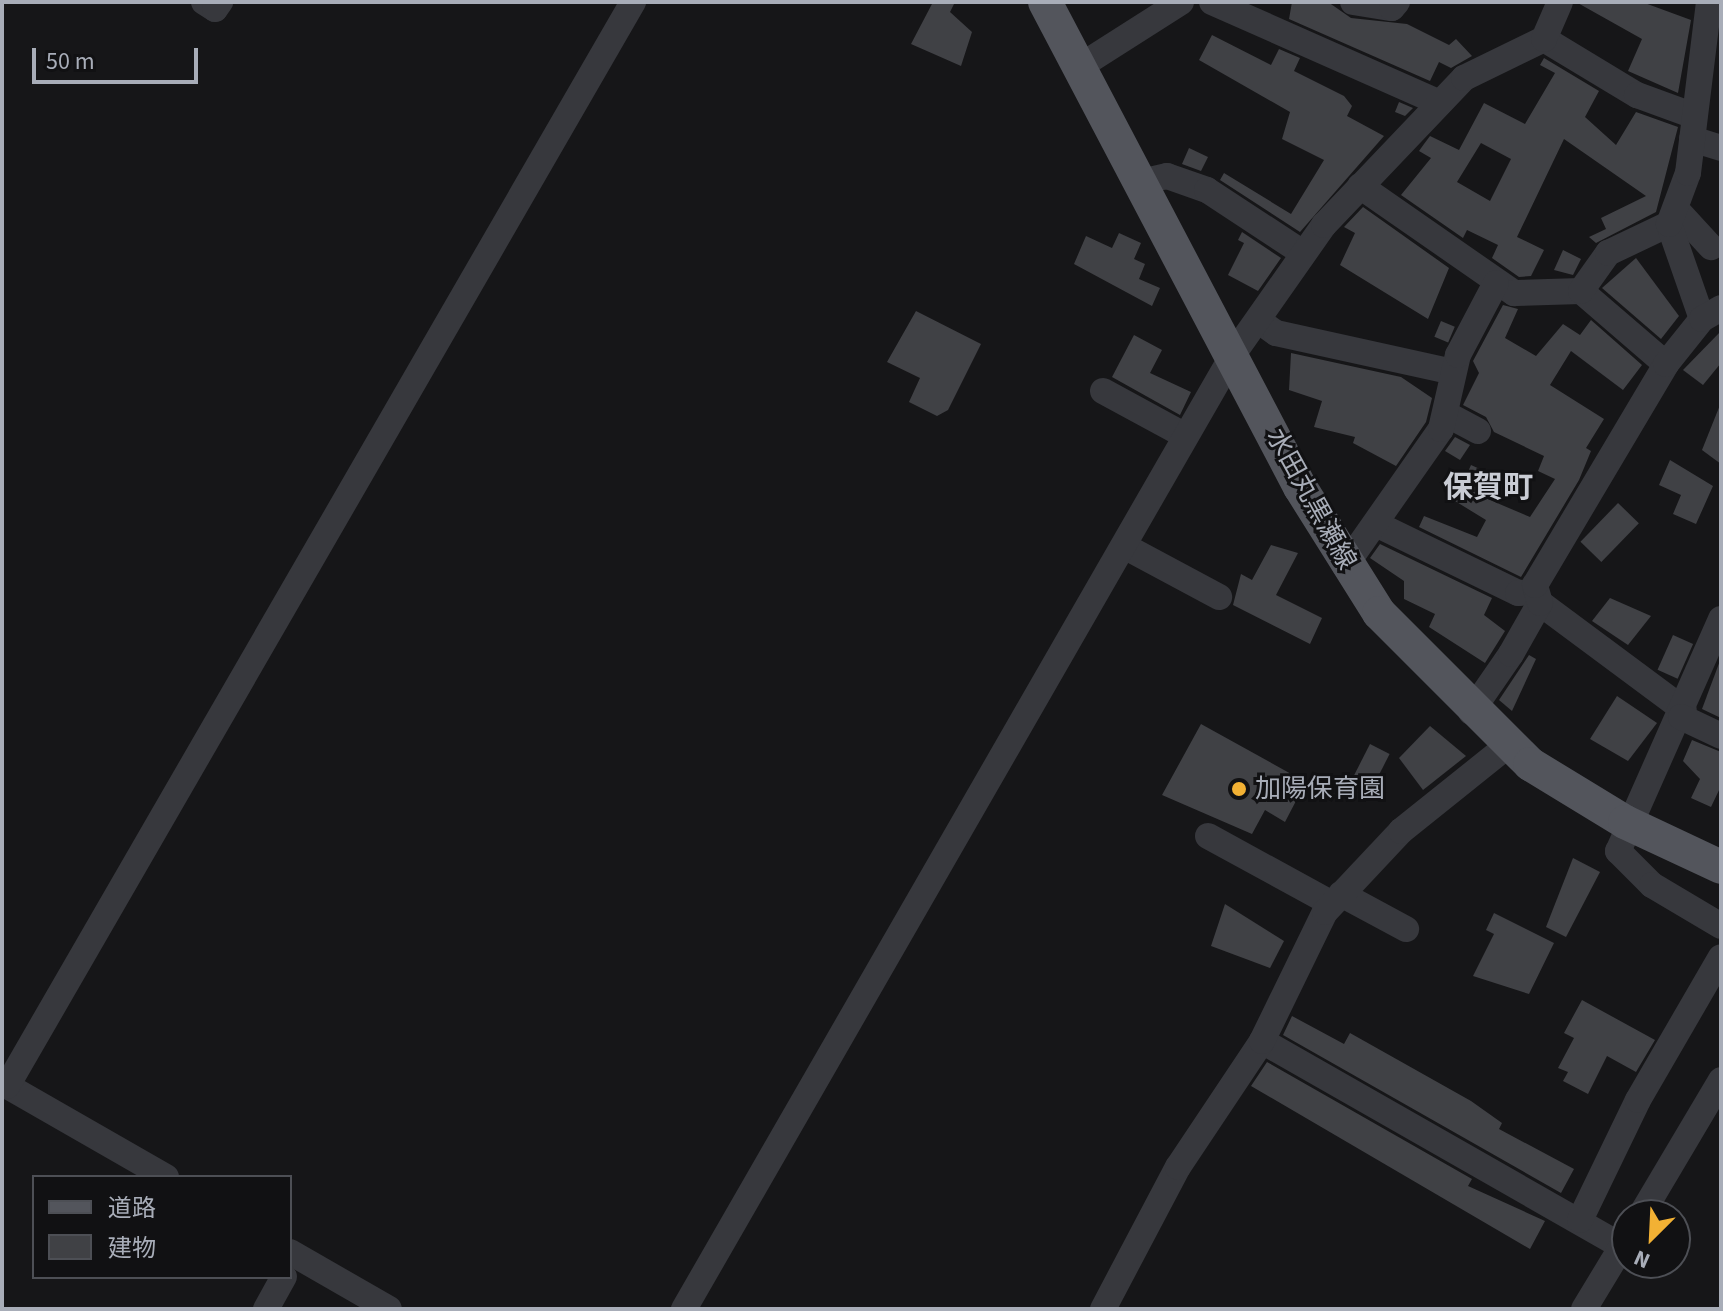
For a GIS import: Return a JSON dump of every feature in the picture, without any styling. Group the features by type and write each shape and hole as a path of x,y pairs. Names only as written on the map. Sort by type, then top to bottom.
{"main road":[{"name":"水田丸黒瀬線","path":"1045,2 1345,566 1471,712 1507,746 1625,822 1721,867"}],"street":[{"path":"204,2 215,9 220,2"},
{"path":"163,1175 4,1084 633,2"},
{"path":"1079,67 1181,2"},
{"path":"1212,2 1440,103"},
{"path":"1353,2 1394,5"},
{"path":"684,1309 1234,353 1262,323 1303,253 1360,186 1464,78 1544,39 1560,2"},
{"path":"1471,712 1666,364 1711,314 1673,217 1692,127 1709,2"},
{"path":"1544,39 1692,127 1721,148"},
{"path":"1141,182 1167,176 1207,190 1303,253"},
{"path":"1360,186 1514,293 1581,291 1666,364"},
{"path":"1673,217 1711,247"},
{"path":"1581,291 1608,253 1673,217"},
{"path":"1345,566 1448,415 1453,372 1496,283"},
{"path":"1262,323 1276,333 1453,372"},
{"path":"1103,391 1186,436"},
{"path":"1448,415 1478,431"},
{"path":"1376,524 1518,593 1537,597 1682,714 1721,736"},
{"path":"1124,546 1219,597"},
{"path":"1721,619 1682,714 1625,822 1618,851 1632,869 1721,926"},
{"path":"1103,1309 1178,1167 1262,1041 1336,899 1401,831 1507,746"},
{"path":"1208,836 1336,899 1406,929"},
{"path":"1580,1220 1638,1100 1721,957"},
{"path":"1262,1041 1611,1235"},
{"path":"1650,1199 1721,1080"},
{"path":"292,1264 389,1309"},
{"path":"1584,1309 1611,1265"},
{"path":"270,1308 283,1279"}],"building":[{"path":"933,2 955,2 950,12 972,32 961,66 911,44"},
{"path":"1292,2 1328,2 1351,18 1407,24 1449,45 1456,39 1472,56 1451,68 1439,62 1430,81 1289,19"},
{"path":"1576,2 1642,2 1691,20 1678,93 1628,71 1642,39"},
{"path":"1212,35 1271,65 1279,49 1300,58 1294,71 1344,96 1352,106 1347,116 1384,136 1300,232 1220,180 1224,173 1291,214 1324,160 1282,139 1290,112 1199,60"},
{"path":"1544,58 1599,91 1585,117 1616,145 1636,112 1678,127 1656,212 1596,243 1589,237 1606,229 1601,218 1646,196 1564,139 1517,237 1544,250 1531,276 1519,277 1492,258 1498,245 1467,230 1463,238 1401,195 1431,158 1419,151 1430,136 1459,150 1484,103 1525,124 1555,73 1540,65","holes":["1481,143 1511,159 1490,201 1457,182"]},
{"path":"1399,102 1413,108 1405,116 1395,112"},
{"path":"1189,148 1208,157 1201,171 1182,164"},
{"path":"1363,207 1449,268 1428,319 1340,265 1355,233 1344,227"},
{"path":"1242,232 1281,258 1258,291 1228,275 1244,243 1238,240"},
{"path":"1119,233 1141,243 1134,259 1145,264 1139,279 1160,288 1152,306 1074,264 1086,236 1112,248"},
{"path":"1563,250 1581,259 1573,275 1554,270"},
{"path":"1636,258 1679,316 1661,339 1602,288"},
{"path":"1503,305 1518,309 1505,338 1536,356 1563,324 1580,335 1591,320 1642,365 1623,390 1571,351 1550,385 1604,419 1586,448 1591,451 1579,480 1521,577 1419,527 1424,516 1477,537 1486,520 1455,501 1471,465 1493,475 1483,497 1530,517 1555,479 1538,471 1544,456 1494,432 1486,417 1463,405 1479,373 1473,361"},
{"path":"916,311 981,344 948,410 937,416 909,402 920,378 887,362"},
{"path":"1441,321 1455,327 1448,343 1434,337"},
{"path":"1721,331 1721,363 1703,385 1683,370"},
{"path":"1134,335 1162,350 1150,373 1191,392 1180,415 1112,377"},
{"path":"1291,353 1401,377 1432,398 1426,422 1396,466 1353,443 1355,437 1314,427 1322,401 1289,390"},
{"path":"1721,406 1721,464 1702,450"},
{"path":"1455,437 1470,445 1460,460 1445,451"},
{"path":"1670,460 1713,486 1696,524 1673,514 1681,495 1659,485"},
{"path":"1618,503 1639,523 1601,562 1580,542"},
{"path":"1380,544 1492,598 1484,615 1505,631 1485,663 1429,627 1435,614 1404,599 1404,581 1370,558"},
{"path":"1271,545 1298,553 1276,595 1322,618 1310,644 1233,605 1241,574 1252,580"},
{"path":"1610,598 1651,616 1628,645 1592,621"},
{"path":"1673,635 1693,644 1678,679 1658,670"},
{"path":"1529,655 1536,659 1512,711 1499,700"},
{"path":"1721,658 1721,718 1702,709"},
{"path":"1617,696 1657,723 1628,761 1590,739"},
{"path":"1201,724 1293,775 1284,792 1297,799 1285,822 1265,810 1252,834 1162,795"},
{"path":"1430,726 1466,756 1423,790 1399,758"},
{"path":"1692,740 1721,752 1721,786 1711,807 1691,798 1700,779 1683,761"},
{"path":"1370,744 1390,754 1374,785 1354,775"},
{"path":"1573,858 1600,872 1566,937 1546,927"},
{"path":"1225,904 1284,941 1270,968 1211,946"},
{"path":"1494,913 1554,943 1529,994 1473,976 1494,934 1486,930"},
{"path":"1582,1000 1655,1040 1636,1072 1607,1056 1588,1094 1563,1081 1568,1072 1558,1068 1574,1038 1564,1033"},
{"path":"1292,1016 1344,1044 1350,1033 1471,1101 1502,1123 1499,1129 1574,1169 1561,1193 1283,1035"},
{"path":"1267,1062 1472,1179 1468,1186 1545,1221 1530,1249 1251,1086"}],"place":[{"name":"加陽保育園","path":"1239,789"}],"district":[{"name":"保賀町","path":"1488,488"}]}
